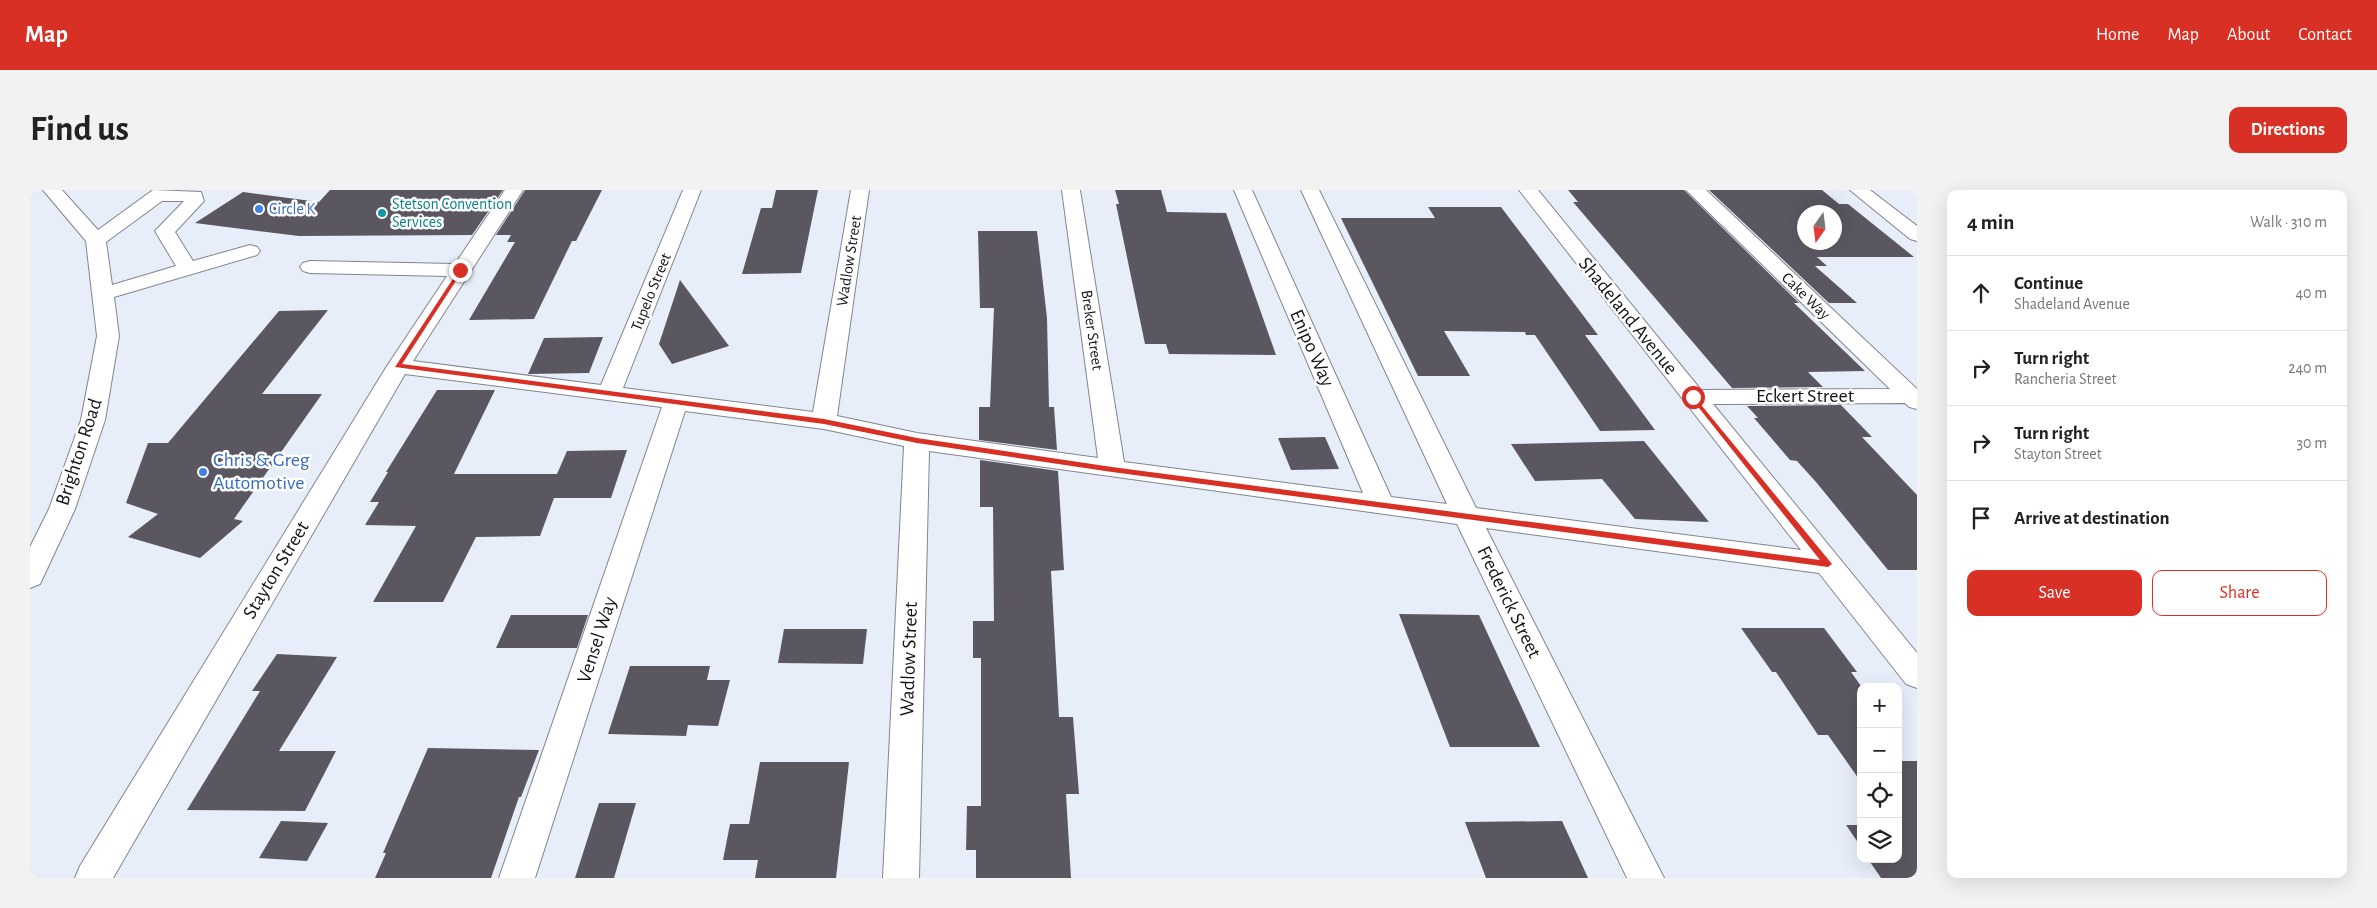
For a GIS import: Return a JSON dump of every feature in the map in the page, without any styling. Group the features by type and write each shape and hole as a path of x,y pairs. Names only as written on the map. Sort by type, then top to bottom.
{"street":[{"path":"52,190 96,240 162,192 198,193 196,201 165,231 188,269"},
{"name":"Stayton Street","path":"93,878 398,366 514,190"},
{"name":"Tupelo Street","path":"610,394 692,190"},
{"name":"Wadlow Street","path":"824,422 860,190"},
{"name":"Breker Street","path":"1071,190 1112,469"},
{"name":"Enipo Way","path":"1243,190 1381,505"},
{"name":"Frederick Street","path":"1310,190 1467,517 1646,878"},
{"name":"Shadeland Avenue","path":"1528,190 1917,675"},
{"name":"Cake Way","path":"1695,190 1915,398"},
{"path":"1858,190 1917,235"},
{"name":"Brighton Road","path":"30,577 62,509 94,420 108,336 96,240"},
{"path":"103,294 250,251"},
{"path":"310,267 460,270"},
{"path":"398,366 824,422 917,441 1112,469 1828,564"},
{"name":"Eckert Street","path":"1693,397 1915,398"},
{"name":"Vensel Way","path":"517,878 676,402"},
{"name":"Wadlow Street","path":"902,878 917,441"}],"building":[{"path":"330,190 503,190 472,235 299,236 195,223 243,192 319,202"},
{"path":"525,190 602,190 576,241 572,241 534,319 469,320 515,242 507,242 511,235 496,235"},
{"path":"776,190 818,190 801,273 742,274 761,208 772,208"},
{"path":"1115,190 1161,190 1167,212 1226,213 1276,355 1169,354 1166,344 1145,344 1116,204 1119,204"},
{"path":"1568,190 1684,190 1799,303 1794,303 1865,371 1808,372 1823,387 1732,388 1573,202 1578,202"},
{"path":"1709,190 1822,190 1839,204 1848,204 1914,257 1817,257 1827,266 1815,266 1857,303 1829,303"},
{"path":"1428,207 1501,207 1598,335 1585,335 1655,430 1600,431 1535,335 1526,335 1525,332 1444,331 1470,376 1418,376 1341,218 1435,218"},
{"path":"978,231 1037,231 1047,318 1049,407 1054,407 1057,450 979,440 979,407 990,407 994,308 980,308"},
{"path":"680,280 729,346 672,364 659,344"},
{"name":"Chris & Greg Automotive","path":"328,310 262,394 322,394 234,519 243,521 200,558 128,537 158,514 126,503 148,443 168,443 279,311"},
{"path":"603,337 589,373 528,374 544,338"},
{"path":"437,390 495,390 454,474 557,474 567,451 627,450 611,498 554,498 540,536 476,537 443,602 373,602 416,526 365,525 379,502 370,502 388,472 386,472"},
{"path":"1841,405 1872,437 1862,437 1917,495 1917,570 1888,570 1816,482 1797,461 1790,460 1754,418 1758,418 1747,406"},
{"path":"1325,437 1339,469 1291,470 1278,438"},
{"path":"1644,441 1709,522 1635,519 1602,479 1535,481 1511,444"},
{"path":"980,460 1058,471 1064,570 1051,571 1059,717 1073,717 1079,794 1066,794 1071,878 976,878 976,850 966,850 967,806 981,806 981,658 973,658 973,621 994,621 993,507 980,507"},
{"path":"1399,614 1479,615 1540,747 1450,747"},
{"path":"511,615 588,615 577,648 496,648"},
{"path":"1741,628 1824,628 1857,672 1851,672 1859,683 1857,683 1857,776 1828,735 1818,735 1776,672 1772,672"},
{"path":"784,629 867,629 863,664 778,663"},
{"path":"277,654 337,657 279,751 336,751 305,811 187,810 260,691 252,691"},
{"path":"630,666 710,666 707,680 730,680 718,726 688,725 686,736 608,734"},
{"path":"428,748 539,750 521,797 519,797 491,878 375,878 386,853 383,853"},
{"path":"1902,761 1917,761 1917,878 1881,878 1871,863 1902,863"},
{"path":"760,762 849,762 836,878 755,878 758,860 723,860 730,824 749,824"},
{"path":"599,803 636,803 614,878 575,878"},
{"path":"281,821 328,823 307,861 259,858"},
{"path":"1562,821 1588,878 1486,878 1465,822"},
{"path":"1846,825 1857,825 1857,841"}],"place":[{"name":"Circle K","path":"259,209"},
{"name":"Stetson Convention Services","path":"382,213"},
{"name":"Chris & Greg Automotive","path":"203,472"}],"route":[{"path":"460,270 398,366 824,422 917,441 1112,469 1828,564 1693,397"}]}
